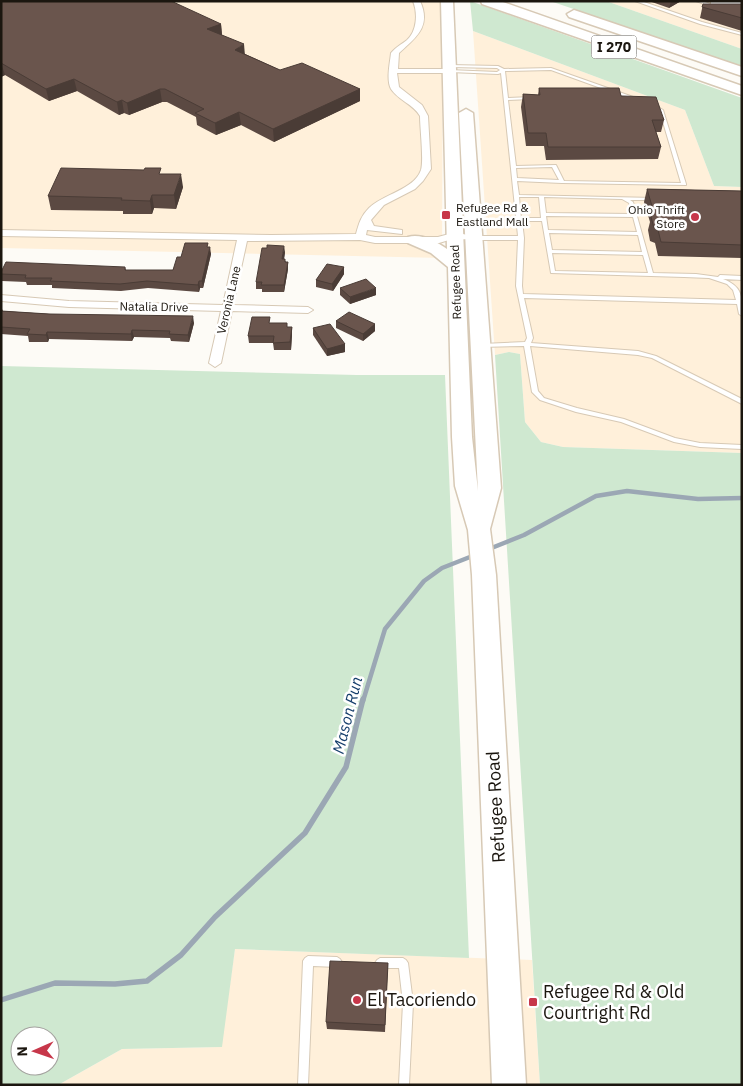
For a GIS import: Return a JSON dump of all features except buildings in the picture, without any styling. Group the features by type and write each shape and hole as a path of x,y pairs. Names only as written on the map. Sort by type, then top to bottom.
{"highway":[{"name":"I 270","path":"487,1 742,91"},
{"name":"I 270","path":"563,10 742,72"}],"main road":[{"name":"Refugee Road","path":"448,1 458,66 465,94 456,266 466,486 481,544 509,1085"},
{"name":"Refugee Road","path":"458,66 459,237 479,346 490,488 481,544"},
{"path":"414,240 433,246 444,253 456,266"}],"street":[{"path":"360,237 365,219 379,204 416,183 423,175 426,167 424,114 417,105 395,89 394,68 396,51 415,35 419,10 416,1"},
{"path":"394,68 458,66"},
{"path":"365,219 370,228 386,232"},
{"path":"1,233 360,237 386,232 439,233 459,237"},
{"name":"Veronia Lane","path":"215,363 243,237"},
{"path":"360,237 375,240 439,240 459,237"},
{"name":"Natalia Drive","path":"1,298 69,304 308,310"}],"lane":[{"path":"637,1 701,23 742,34"},
{"path":"698,1 726,10"},
{"path":"703,3 742,3"},
{"path":"458,66 498,67 503,70 550,69 639,100"},
{"path":"503,70 521,238 519,286 530,338 527,344 535,392 542,400 622,420 674,440 700,445 742,447"},
{"path":"605,96 624,95"},
{"path":"506,99 536,98"},
{"path":"515,179 562,182 684,184 662,111 646,103"},
{"path":"514,167 554,166 562,182"},
{"path":"517,196 658,199"},
{"path":"541,196 553,272 742,278"},
{"path":"623,198 630,202 652,275"},
{"path":"543,214 635,216"},
{"path":"519,219 544,220"},
{"path":"546,231 640,234"},
{"path":"459,237 521,238"},
{"path":"549,251 646,254"},
{"path":"715,277 733,285 736,289 742,314"},
{"path":"521,296 738,302"},
{"path":"479,346 527,344 638,353 654,357 742,402"},
{"path":"303,1085 308,961 346,962"},
{"path":"365,962 403,963 408,1003 404,1085"}],"shaded area":[{"path":"1,1 443,1 442,258 1,248"},
{"path":"606,1 742,1 742,49"},
{"path":"473,31 685,110 714,186 742,187 742,453 563,447 541,442 525,422 520,354 509,352 495,355"},
{"path":"235,949 532,960 540,1085 58,1085 122,1049 221,1047"}],"green space":[{"path":"470,1 742,98 742,187 714,186 685,110 473,31"},
{"path":"550,1 606,1 742,49 742,66"},
{"path":"509,352 520,354 525,422 541,442 563,447 742,453 742,1085 540,1085 495,355"},
{"path":"1,366 357,375 445,375 469,958 235,949 222,1047 122,1049 58,1085 1,1085"}],"waterway":[{"name":"Mason Run","path":"489,549 524,535 596,496 627,491 698,499 742,498"},
{"name":"Mason Run","path":"363,701 385,629 424,581 442,568 475,555"},
{"name":"Mason Run","path":"1,1000 55,983 115,984 147,981 181,955 215,917 305,833 346,767 363,699"}],"place":[{"name":"Refugee Rd & Eastland Mall","path":"446,215"},
{"name":"Ohio Thrift Store","path":"695,217"},
{"name":"El Tacoriendo","path":"357,1000"},
{"name":"Refugee Rd & Old Courtright Rd","path":"533,1002"}]}
